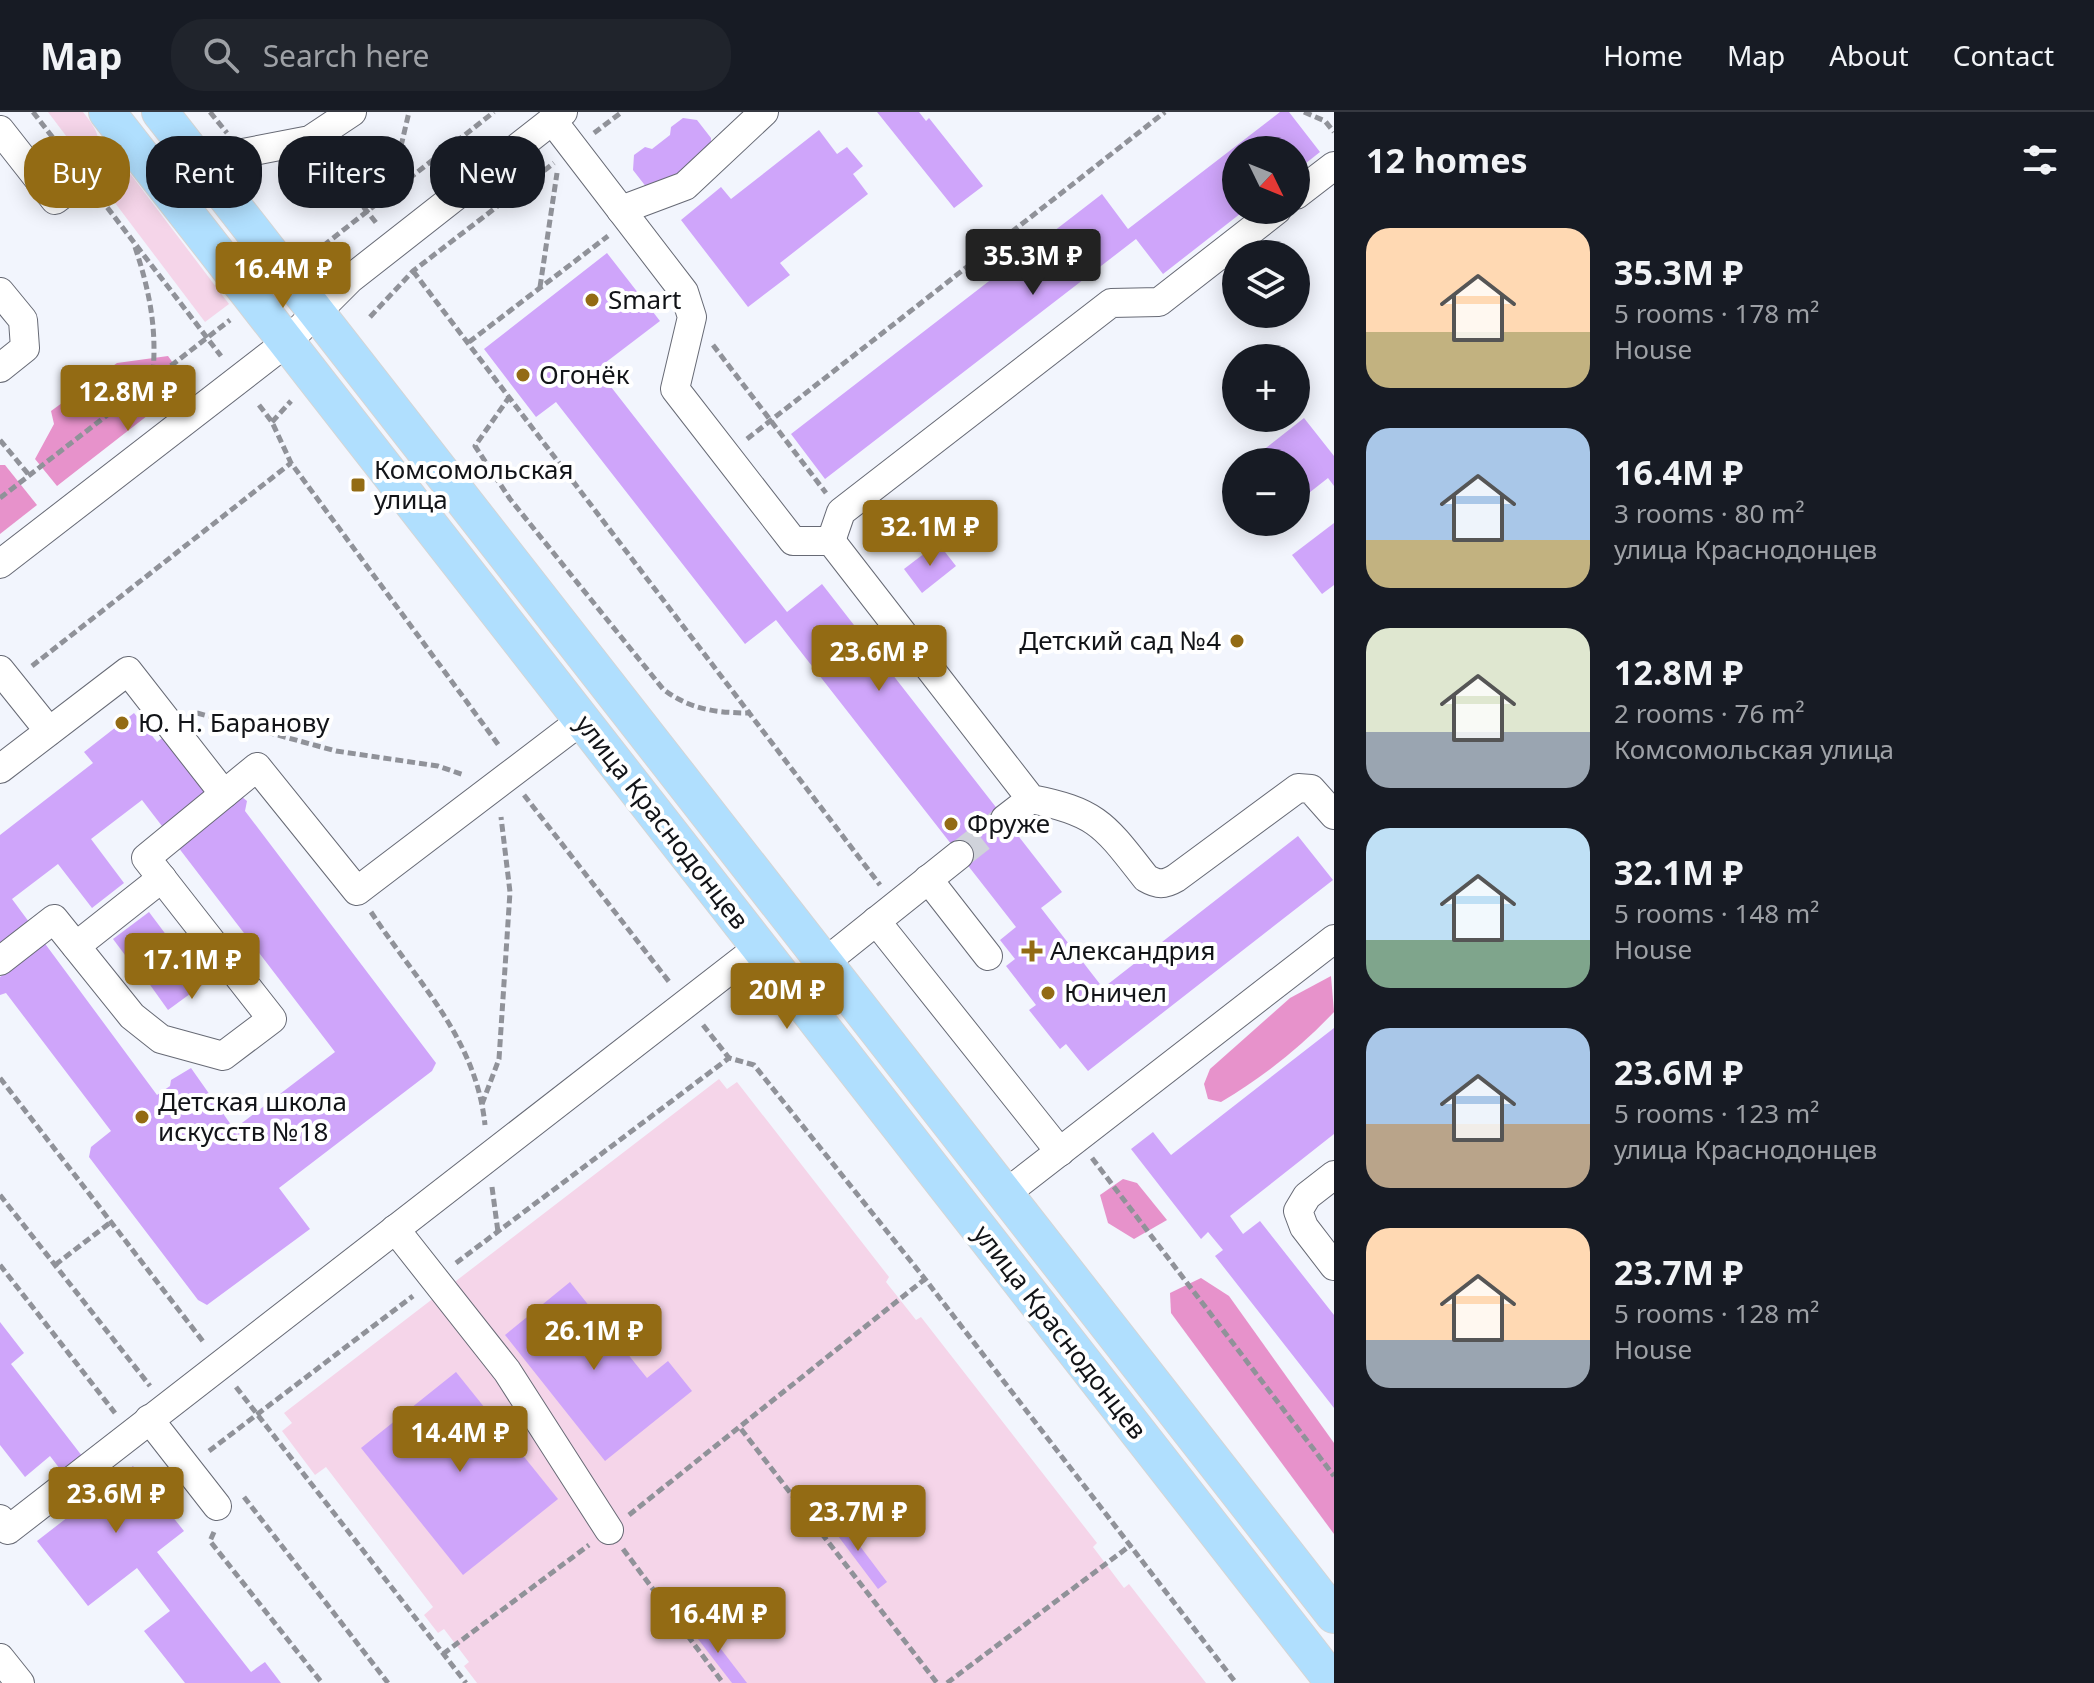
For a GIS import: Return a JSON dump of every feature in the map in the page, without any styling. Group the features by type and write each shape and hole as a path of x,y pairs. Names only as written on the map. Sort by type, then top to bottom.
{"main road":[{"name":"улица Краснодонцев","path":"107,112 1334,1683"},
{"name":"улица Краснодонцев","path":"160,112 178,136"},
{"name":"улица Краснодонцев","path":"234,208 1334,1615"}],"street":[{"path":"316,136 352,112"},
{"path":"625,215 685,186 764,112"},
{"path":"0,564 287,342 371,261 557,116 573,148 684,292 692,317 675,389 793,541 831,541"},
{"path":"0,130 24,161"},
{"path":"1310,184 1334,166"},
{"path":"831,541 841,512 1111,303 1159,302 1259,224"},
{"path":"0,292 23,320 25,348 0,368"},
{"path":"831,541 1031,799 1066,806 1104,825 1146,878 1165,884 1298,788 1311,789 1334,815"},
{"path":"0,769 128,671 224,794"},
{"path":"5,677 49,731"},
{"path":"0,961 54,919 132,1016 161,1039 223,1056 272,1019 146,858 257,767 357,891 582,720"},
{"path":"1005,819 1031,799"},
{"path":"824,963 959,855"},
{"path":"76,946 162,878"},
{"path":"928,879 988,956"},
{"path":"885,913 1068,1145"},
{"path":"1005,1194 1334,939"},
{"path":"0,1519 8,1530 759,947"},
{"path":"1334,1175 1307,1196 1298,1211 1304,1227 1334,1266"},
{"path":"395,1229 507,1371 609,1530"},
{"path":"140,1427 217,1517"},
{"path":"0,1658 20,1683"}],"path":[{"path":"33,112 52,136"},
{"path":"403,136 409,112"},
{"path":"414,174 494,112"},
{"path":"573,148 622,112"},
{"path":"770,421 1165,112"},
{"path":"1304,112 1325,121 1334,132"},
{"path":"370,317 413,271 559,160 540,287"},
{"path":"107,208 221,356"},
{"path":"365,208 383,233"},
{"path":"314,253 371,208"},
{"path":"469,342 625,215"},
{"path":"134,243 151,294 156,351 152,381"},
{"path":"413,271 751,713 885,913"},
{"path":"0,498 234,317"},
{"path":"692,317 841,512"},
{"path":"510,396 475,446 510,499 663,689 678,701 701,709 751,713"},
{"path":"272,422 291,401"},
{"path":"259,405 272,422 291,463 504,752 525,796 729,1058 754,1065 925,1279 1236,1683"},
{"path":"0,440 29,475"},
{"path":"5,677 291,463"},
{"path":"357,891 404,962 426,986 470,1059 482,1104 498,1232"},
{"path":"209,1451 729,1058"},
{"path":"1068,1145 1334,1476"},
{"path":"55,1265 111,1222"},
{"path":"0,1265 140,1427"},
{"path":"443,1654 741,1429 925,1279"},
{"path":"741,1429 937,1683"},
{"path":"217,1517 210,1541 322,1683"},
{"path":"609,1530 723,1683"},
{"path":"947,1683 1131,1545"}],"shaded area":[{"path":"48,112 83,112 98,136 66,136"},
{"path":"130,173 146,194 146,208 156,208 229,304 205,322 119,208 130,208"},
{"path":"168,356 188,384 57,486 35,459 54,424 51,411 117,363"},
{"path":"0,465 5,465 37,505 0,534"},
{"path":"1331,976 1334,1012 1321,1025 1281,1061 1237,1092 1221,1102 1208,1099 1204,1084 1210,1069 1290,998"},
{"path":"719,1079 727,1089 737,1082 889,1277 886,1282 916,1320 921,1317 1097,1543 1093,1547 1124,1588 1129,1584 1206,1683 477,1683 464,1666 469,1662 444,1629 438,1633 424,1615 433,1607 326,1467 315,1475 282,1431 292,1423 284,1413"},
{"path":"1123,1179 1137,1183 1167,1220 1134,1239 1108,1223 1100,1195"},
{"path":"1201,1278 1229,1296 1334,1443 1334,1534 1171,1313 1170,1293"}],"building":[{"path":"877,112 919,112 926,121 929,118 983,186 954,208"},
{"path":"1280,112 1289,112 1308,136 1249,136"},
{"path":"683,118 697,120 711,138 711,147 656,190 647,188 633,170 634,155 645,147 652,149 670,135 671,127"},
{"path":"819,130 837,154 847,147 863,166 853,174 868,194 780,263 790,275 748,307 681,220 721,187 731,199"},
{"path":"1310,139 1320,152 1310,160"},
{"path":"1222,157 1222,224 1227,224 1163,274 1136,239 825,479 791,434 1102,194 1128,229"},
{"path":"607,253 660,321 597,369 787,612 822,584 1062,892 1041,908 1103,988 1298,836 1333,880 1088,1071 1066,1044 1060,1049 1029,1010 1036,1005 1006,966 1015,959 1000,940 1016,927 776,620 745,644 556,402 536,417 484,349"},
{"path":"1310,426 1334,456 1334,486 1328,478 1310,492 1310,448 1266,448 1286,432 1310,432"},
{"path":"1334,523 1334,585 1322,594 1292,555"},
{"path":"938,543 956,566 922,593 904,569"},
{"path":"134,713 157,742 166,735 247,801 245,811 436,1063 432,1071 279,1188 310,1229 207,1305 198,1300 89,1157 91,1147 111,1131 6,993 0,995 0,977 5,973 0,967 0,835 93,763 84,752","holes":["142,800 335,1052 234,1129 191,1068 171,1080 170,1086 157,1095 12,899 58,864 92,908 124,883 91,839"]},
{"path":"149,912 167,936 131,963 113,939"},
{"path":"179,948 205,983 168,1010 143,975"},
{"path":"1334,1028 1334,1134 1230,1216 1243,1234 1260,1221 1334,1315 1334,1408 1215,1256 1223,1250 1208,1232 1201,1239 1131,1149 1153,1132 1171,1155"},
{"path":"570,1282 647,1378 668,1361 692,1391 605,1461 505,1335"},
{"path":"0,1322 24,1353 11,1364 106,1487 133,1466 149,1486 159,1479 178,1503 168,1511 184,1531 157,1552 251,1672 265,1662 281,1683 185,1683 144,1631 170,1611 137,1568 88,1606 37,1541 86,1503 50,1456 25,1477 0,1445"},
{"path":"456,1372 558,1499 463,1575 361,1448"},
{"path":"838,1517 887,1582 878,1589 829,1524"},
{"path":"701,1623 747,1683 732,1683 691,1630"}],"tunnel":[{"path":"959,855 1005,819"}],"place":[{"name":"Smart","path":"592,300"},
{"name":"Огонёк","path":"523,375"},
{"name":"Комсомольская улица","path":"358,485"},
{"name":"Детский сад №4","path":"1237,641"},
{"name":"Ю. Н. Баранову","path":"122,723"},
{"name":"Фруже","path":"951,824"},
{"name":"Александрия","path":"1032,951"},
{"name":"Юничел","path":"1048,993"},
{"name":"Детская школа искусств №18","path":"142,1117"}]}
